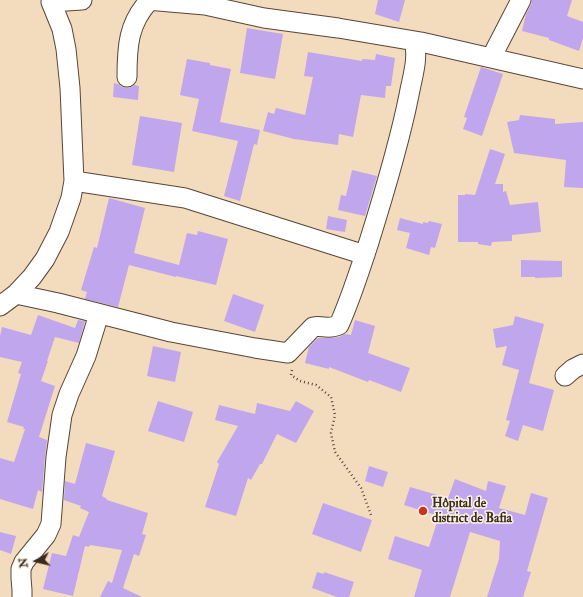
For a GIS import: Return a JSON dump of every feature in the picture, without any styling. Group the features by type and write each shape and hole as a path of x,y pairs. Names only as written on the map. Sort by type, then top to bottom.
{"street":[{"path":"0,306 16,294 32,277 45,259 59,232 71,198 74,181 70,88 66,49 62,29 49,1 82,0"},
{"path":"147,0 206,3 264,18 338,28 414,41 583,79"},
{"path":"127,77 127,51 133,25 142,8 150,0"},
{"path":"490,58 521,0"},
{"path":"16,294 58,303 171,332 288,353 313,327 316,326 327,328 339,325 365,254 389,178 404,118 416,56 414,41"},
{"path":"74,181 185,198 365,254"},
{"path":"22,597 21,573 24,562 46,535 50,524 56,457 62,415 69,394 86,356 99,314"},
{"path":"565,376 583,364"}],"path":[{"path":"288,353 292,359 291,374 300,381 316,386 331,397 335,415 331,433 335,452 361,488 371,515"}],"building":[{"path":"378,0 405,0 399,22 375,14"},
{"path":"532,0 572,0 567,16 583,22 583,38 579,51 549,40 549,38 522,31 526,14"},
{"path":"247,28 283,34 275,79 240,73"},
{"path":"308,52 362,61 362,59 375,60 376,54 395,58 391,86 386,86 385,98 361,95 353,137 339,134 338,145 294,139 263,131 268,112 274,114 276,108 305,115 313,77 304,76"},
{"path":"187,59 231,69 220,122 260,130 257,145 254,144 240,201 224,196 238,141 192,131 199,99 180,95"},
{"path":"481,67 503,74 482,136 463,129 467,118 464,117"},
{"path":"114,83 127,88 134,85 139,86 138,100 113,97"},
{"path":"520,115 555,119 555,124 583,122 583,188 564,187 566,160 514,153 507,122 519,120"},
{"path":"140,116 182,123 174,172 132,165"},
{"path":"490,149 505,154 495,184 503,184 503,192 506,191 510,205 538,202 541,232 512,235 512,241 492,242 491,246 478,244 478,242 458,242 458,195 475,195"},
{"path":"352,170 377,176 365,216 338,210 341,195 346,196"},
{"path":"109,198 145,208 134,253 179,265 187,233 197,235 198,231 228,239 216,285 129,265 118,307 85,299 87,292 81,290 94,247 97,248"},
{"path":"328,216 347,220 345,232 326,229"},
{"path":"400,218 423,224 423,222 428,223 429,221 442,224 435,248 431,247 429,255 406,248 410,233 397,230"},
{"path":"521,260 562,261 562,277 521,277"},
{"path":"233,294 264,305 255,332 224,321"},
{"path":"38,315 75,328 78,320 85,321 79,343 55,337 41,381 55,386 39,437 47,440 42,492 38,490 33,509 0,499 0,458 14,462 25,429 23,429 24,427 7,422 21,374 18,373 22,362 0,357 0,336 2,327 31,335"},
{"path":"515,316 544,324 529,383 554,390 543,431 523,425 518,441 505,436 510,421 506,420 519,370 502,365 507,346 496,348 493,329 513,325"},
{"path":"355,320 375,326 368,353 410,368 401,392 369,380 368,382 329,367 329,369 305,363 309,347 318,338 339,337 345,334 351,335"},
{"path":"153,346 181,352 175,382 147,376"},
{"path":"158,401 193,412 184,442 148,431"},
{"path":"296,401 314,411 296,443 277,434 262,464 260,464 251,480 248,478 236,516 205,507 219,464 217,462 238,426 215,420 219,405 255,414 257,403 290,411"},
{"path":"86,443 115,451 102,496 107,500 148,513 142,534 146,535 139,556 134,554 123,588 142,597 100,597 108,581 112,583 122,550 90,545 89,547 85,546 73,596 43,589 52,553 66,556 73,535 79,537 89,512 80,508 81,506 64,500 65,481 75,484"},
{"path":"369,466 388,472 383,487 365,481"},
{"path":"455,479 486,491 488,481 506,486 499,508 525,515 531,493 548,498 527,571 531,572 523,597 487,597 499,559 500,541 470,532 450,597 414,597 422,570 388,559 395,536 429,547 439,516 404,505 410,487 448,498"},
{"path":"323,503 372,520 361,552 312,534"},
{"path":"0,532 16,536 11,554 0,550"},
{"path":"317,572 324,574 324,572 354,582 349,597 337,597 312,588"}],"place":[{"name":"Hôpital de district de Bafia","path":"423,511"}]}
